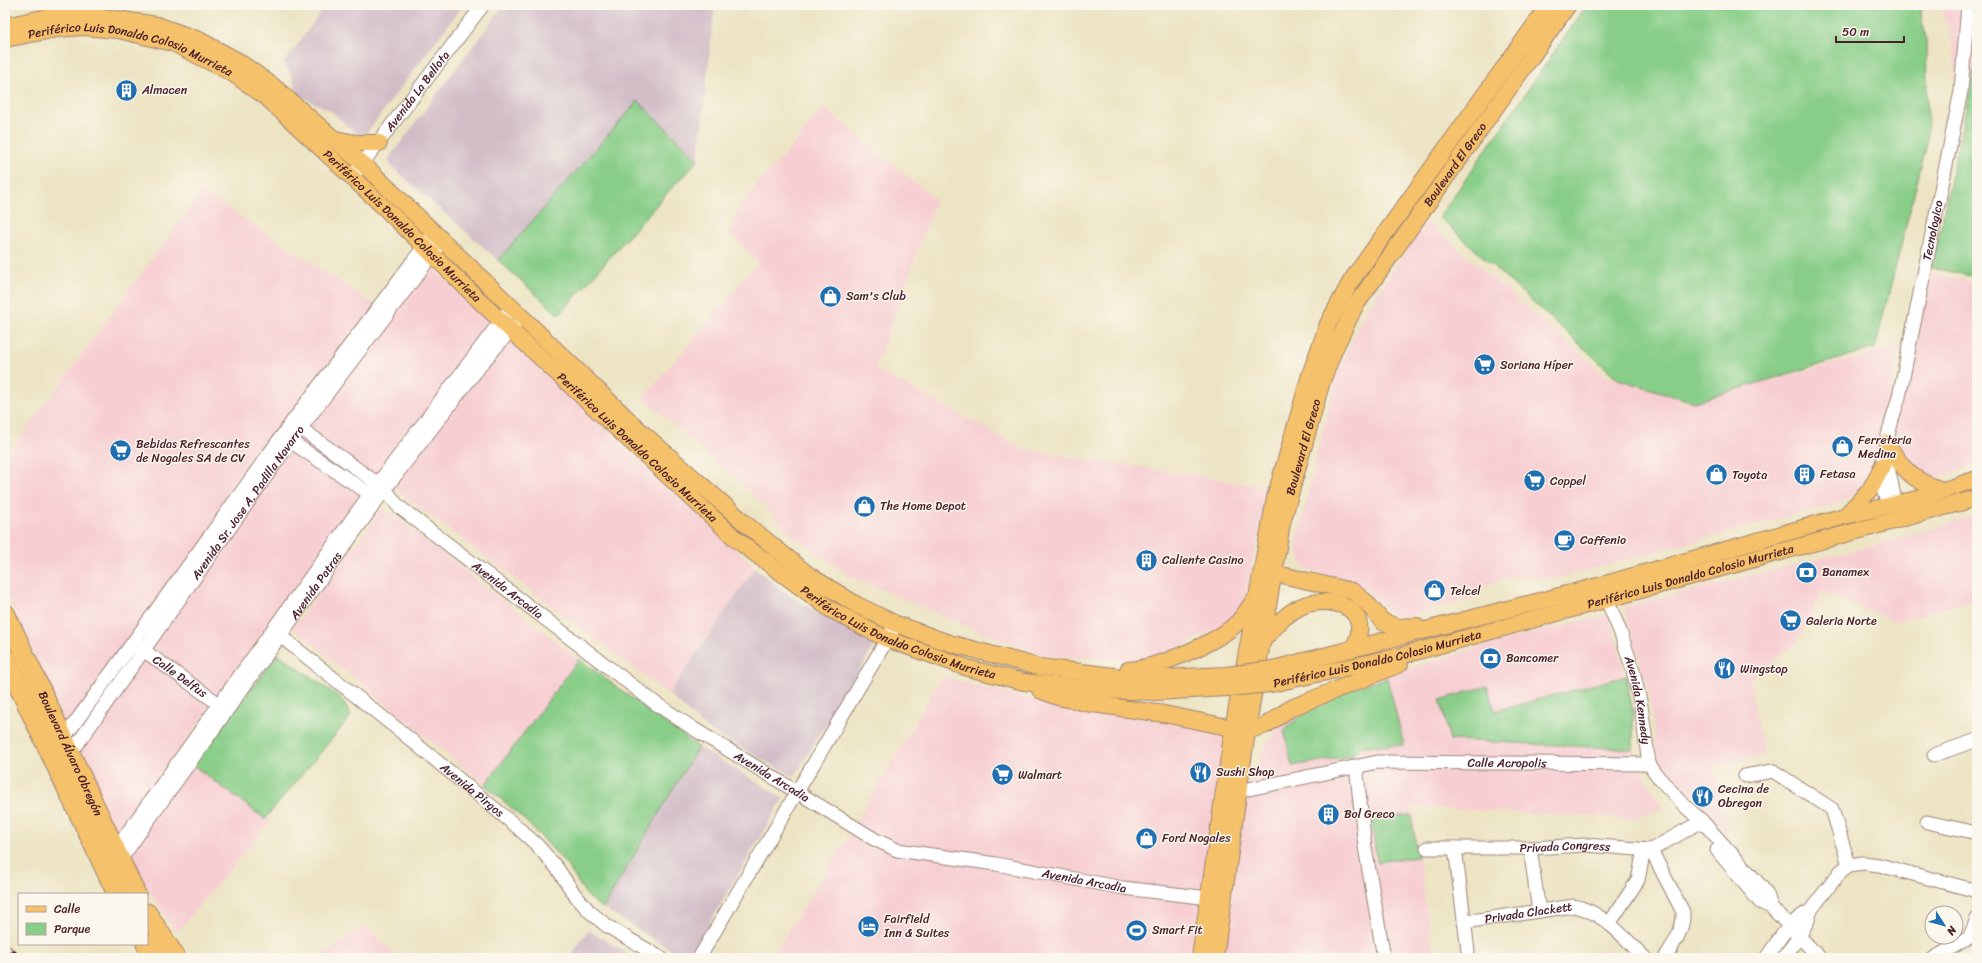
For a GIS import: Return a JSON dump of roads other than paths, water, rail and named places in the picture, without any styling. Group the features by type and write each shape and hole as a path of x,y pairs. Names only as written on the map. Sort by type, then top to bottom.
{"highway":[{"name":"Boulevard Álvaro Obregón","path":"5,613 136,893"},
{"name":"Boulevard Álvaro Obregón","path":"5,658 51,758 117,893"},
{"path":"148,915 176,958"},
{"path":"147,945 156,958"}],"main road":[{"name":"Boulevard El Greco","path":"1484,109 1549,5"},
{"name":"Boulevard El Greco","path":"1215,958 1216,899 1275,498 1283,465 1310,375 1328,324 1351,281 1484,109 1568,5"},
{"name":"Periférico Luis Donaldo Colosio Murrieta","path":"5,26 48,17 96,16 157,25 199,40 238,61 273,86 335,139 440,236 511,319 737,540 830,609 887,639 968,668 1024,682 1100,690 1155,692 1272,677 1420,651 1845,516 1917,499 1977,479"},
{"name":"Periférico Luis Donaldo Colosio Murrieta","path":"5,39 57,29 91,27 118,30 173,43 232,73 266,96 428,250 511,319 747,525 810,576 857,605 896,624 949,643 1040,667 1139,678 1227,682"},
{"path":"335,139 356,143 379,143"},
{"path":"1845,516 1870,490 1885,454 1908,473 1926,485 1943,490"},
{"name":"Periférico Luis Donaldo Colosio Murrieta","path":"1272,677 1353,649 1444,625 1604,592 1842,534 1977,498"},
{"path":"1842,534 1850,524 1877,514 1891,504 1931,505 1943,508"},
{"path":"1078,672 1142,669 1155,666 1221,635 1237,623 1263,585 1282,575 1352,591 1366,602 1382,622 1390,625 1399,627 1444,625"},
{"name":"Boulevard El Greco","path":"1200,958 1216,899 1239,791 1240,730 1264,639 1263,585"},
{"path":"1264,639 1285,616 1302,606 1317,602 1334,602 1347,608 1356,617 1359,632 1353,649"},
{"path":"1024,682 1058,697 1086,703 1164,714 1240,730 1266,725 1291,708 1397,665 1420,651"}],"street":[{"name":"Avenida La Bellota","path":"352,177 483,5"},
{"name":"Tecnologico","path":"1891,504 1894,496 1885,454 1899,397 1961,91 1968,5"},
{"name":"Avenida Sr. Jose A. Padilla Navarro","path":"51,758 67,746 296,425 440,236"},
{"name":"Avenida Patras","path":"118,855 378,492 511,319"},
{"name":"Avenida Arcadia","path":"296,425 378,492 655,703 694,729 798,791 874,839 897,850 996,864 1123,888 1216,899"},
{"name":"Avenida Arcadia","path":"287,438 378,492"},
{"name":"Avenida Kennedy","path":"1604,592 1620,631 1633,670 1641,706 1649,764 1659,778 1723,851 1760,902 1771,907 1820,958"},
{"path":"699,958 896,624"},
{"name":"Avenida Pirgos","path":"276,633 400,731 516,826 537,845 557,868 575,895 589,911 607,926 661,958"},
{"name":"Calle Delfus","path":"138,646 223,707"},
{"path":"1934,756 1977,740"},
{"name":"Calle Acropolis","path":"1239,791 1378,762 1649,764"},
{"path":"1361,765 1365,847 1384,958"},
{"path":"1746,776 1773,771 1804,793 1828,806 1834,813 1850,865"},
{"path":"1927,822 1977,833"},
{"path":"1609,924 1638,880 1648,850 1699,823"},
{"name":"Privada Congress","path":"1427,848 1530,848 1586,845 1648,850"},
{"path":"1455,848 1468,951"},
{"path":"1530,848 1539,911"},
{"path":"1648,850 1683,912 1684,922 1681,931 1665,958"},
{"path":"1783,958 1799,937 1808,920 1810,911 1841,871 1850,865 1880,865 1977,891"},
{"name":"Privada Clackett","path":"1464,922 1574,906 1596,913 1645,958"},
{"path":"1766,958 1788,926 1802,915 1810,911"},
{"path":"1934,958 1973,935 1977,919"}],"railway":[{"path":"5,945 21,958"}],"place":[{"name":"Almacen","path":"127,90"},
{"name":"Sam's Club","path":"831,296"},
{"name":"Soriana Híper","path":"1485,365"},
{"name":"Ferreteria Medina","path":"1842,447"},
{"name":"Bebidas Refrescantes de Nogales SA de CV","path":"120,451"},
{"name":"Fetasa","path":"1805,474"},
{"name":"Toyota","path":"1717,475"},
{"name":"Coppel","path":"1535,481"},
{"name":"The Home Depot","path":"864,506"},
{"name":"Caffenio","path":"1564,540"},
{"name":"Caliente Casino","path":"1146,560"},
{"name":"Banamex","path":"1806,572"},
{"name":"Telcel","path":"1435,591"},
{"name":"Galeria Norte","path":"1790,621"},
{"name":"Bancomer","path":"1490,658"},
{"name":"Wingstop","path":"1724,669"},
{"name":"Sushi Shop","path":"1200,772"},
{"name":"Walmart","path":"1003,775"},
{"name":"Cecina de Obregon","path":"1702,796"},
{"name":"Bol Greco","path":"1328,814"},
{"name":"Ford Nogales","path":"1147,838"},
{"name":"Fairfield Inn & Suites","path":"868,926"},
{"name":"Smart Fit","path":"1136,930"}]}
